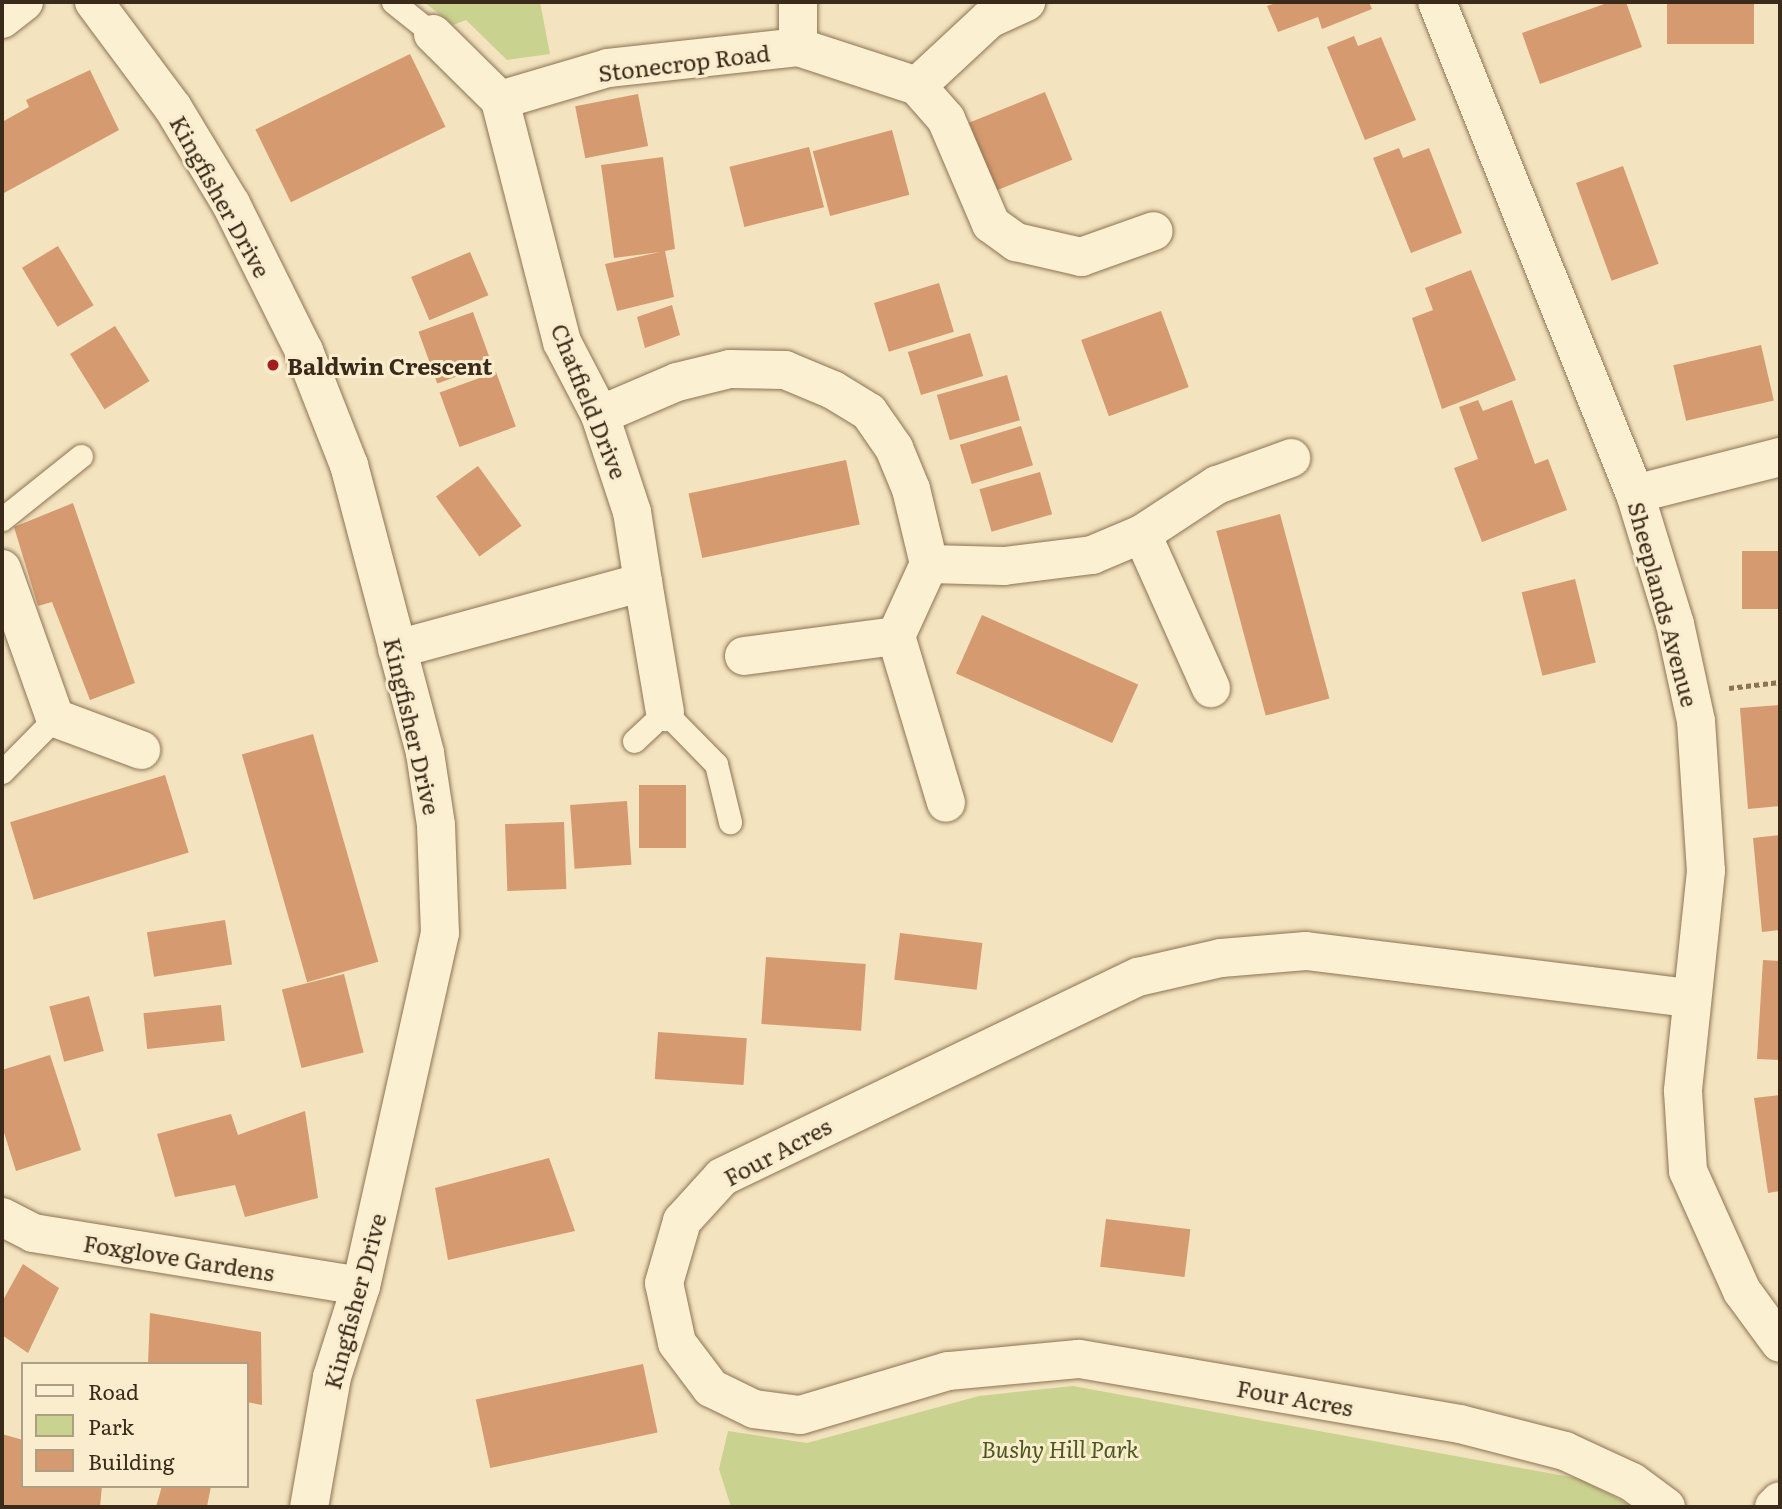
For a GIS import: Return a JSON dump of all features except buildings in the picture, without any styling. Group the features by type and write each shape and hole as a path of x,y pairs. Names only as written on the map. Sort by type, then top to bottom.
{"street":[{"path":"2,19 24,2"},
{"name":"Kingfisher Drive","path":"94,2 173,108 231,204 304,351 349,465 397,649 436,825 440,933 360,1286 332,1377 309,1507"},
{"path":"798,2 798,47"},
{"path":"1026,2 989,19 918,86 946,119 991,224 1016,242 1081,257 1153,231"},
{"name":"Sheeplands Avenue","path":"1437,2 1635,494 1675,624 1696,721 1706,871 1690,998 1683,1091 1688,1171 1742,1291 1780,1343"},
{"path":"433,34 500,100"},
{"name":"Stonecrop Road","path":"500,100 608,68 798,47 918,86"},
{"name":"Chatfield Drive","path":"500,100 562,342 600,415 632,512 665,712"},
{"path":"600,415 677,382 730,369 785,370 834,390 869,412 894,448 911,488 929,564 896,636 946,803"},
{"path":"1635,494 1780,457"},
{"path":"929,564 1004,566 1092,555 1142,534 1217,485 1291,458"},
{"path":"1142,534 1211,688"},
{"path":"2,569 55,718 141,750"},
{"path":"397,649 643,582"},
{"path":"744,656 896,636"},
{"name":"Four Acres","path":"1666,1507 1632,1482 1565,1451 1473,1428 1078,1359 948,1371 800,1415 754,1409 711,1388 677,1343 664,1283 682,1221 722,1177 1138,977 1221,958 1306,951 1690,998"},
{"name":"Foxglove Gardens","path":"2,1217 33,1233 360,1286"},
{"path":"1774,1507 1780,1502"}],"lane":[{"path":"393,2 433,34"},
{"path":"2,519 81,456"},
{"path":"634,741 665,712 716,764 730,822"},
{"path":"2,772 55,718"}],"green space":[{"path":"424,2 540,2 550,54 507,60 466,20 453,25"},
{"name":"Bushy Hill Park","path":"1073,1386 1581,1479 1633,1507 731,1507 719,1469 728,1431 807,1443 979,1396"}],"place":[{"name":"Baldwin Crescent","path":"273,365"}]}
